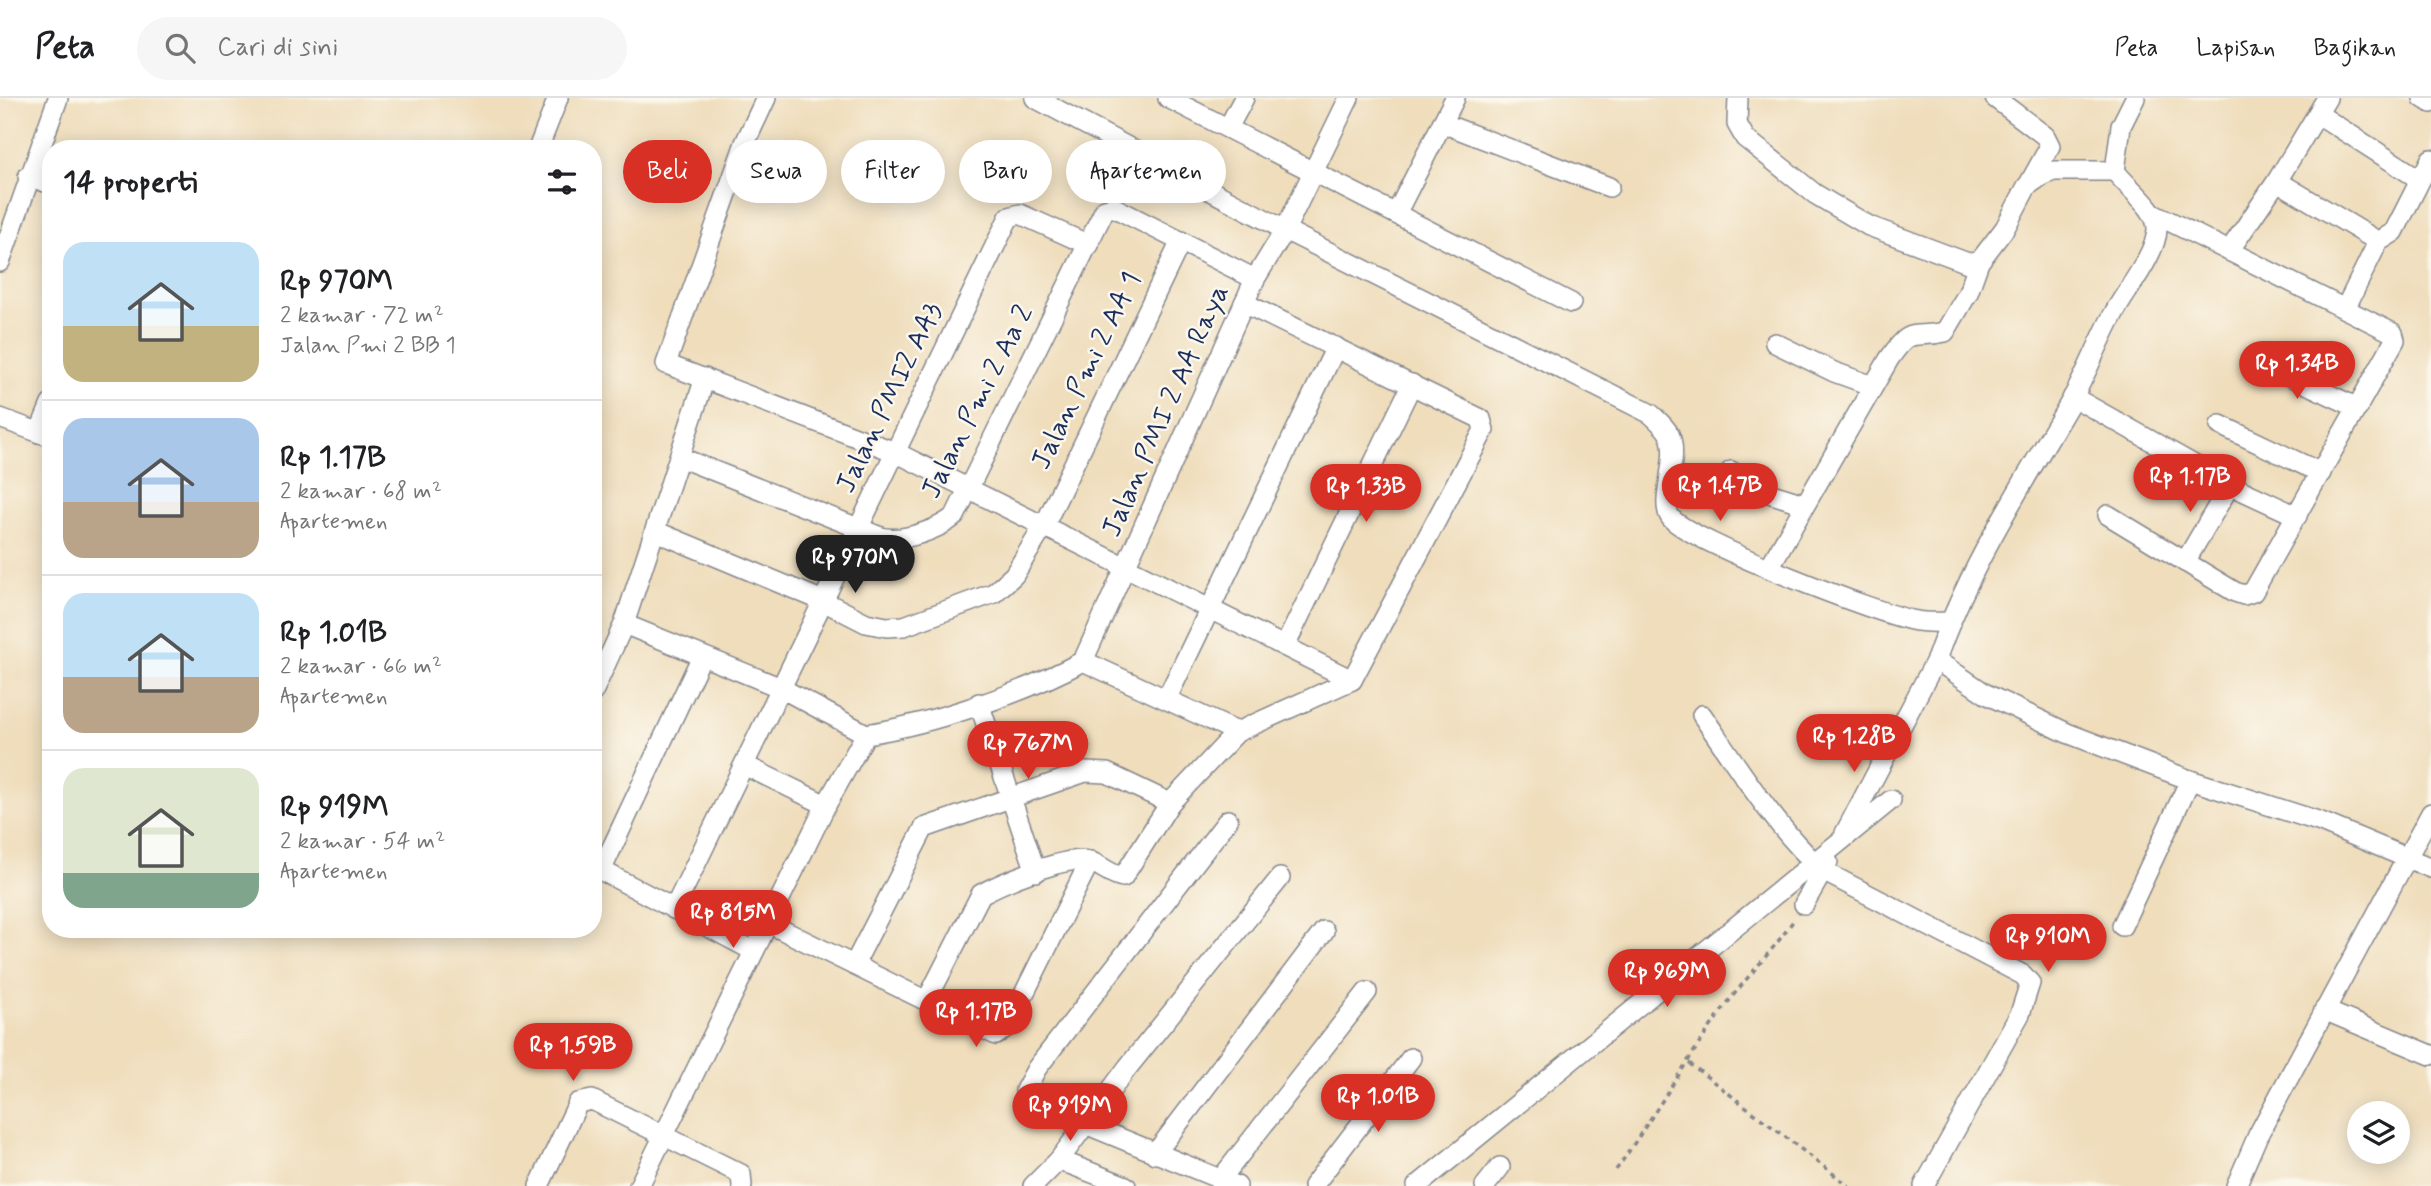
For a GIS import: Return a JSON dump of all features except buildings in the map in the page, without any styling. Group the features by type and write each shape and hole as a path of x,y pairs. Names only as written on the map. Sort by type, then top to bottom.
{"street":[{"path":"0,262 28,176 58,98"},
{"path":"542,140 558,98"},
{"path":"766,98 745,143 666,364 895,452 1352,680"},
{"path":"1035,98 1284,230 1651,414 1669,435 1672,468 1667,510 1671,518 1740,556 1770,566 1813,587 1904,618 1949,622"},
{"path":"1168,98 1571,303"},
{"path":"1228,128 1244,98"},
{"name":"Jalan PMI 2 AA Raya","path":"1083,661 1255,279 1284,230 1310,172 1349,98"},
{"path":"1396,214 1455,98"},
{"path":"1738,98 1737,124 1745,138 1815,194 1847,215 1898,239 1968,263 1979,261"},
{"path":"1770,566 1873,386 1906,337 1921,332 1945,332 1968,293 1979,261 2005,228 2050,146 2045,136 1995,98"},
{"path":"2115,171 2121,126 2135,98"},
{"path":"2423,98 2431,103"},
{"path":"2229,251 2277,181 2322,106 2419,180"},
{"path":"1442,123 1609,187"},
{"path":"2345,309 2378,242 2394,232 2431,159"},
{"path":"2027,186 2054,171 2115,171 2153,213 2393,333 2395,340 2253,592 2244,595 2235,592 2108,516"},
{"path":"28,176 42,181"},
{"path":"2277,181 2378,242"},
{"name":"Jalan Pmi 2 Aa 2","path":"679,457 885,538 901,538 945,524 955,516 970,489 1089,245 1101,212 1113,207 1181,241"},
{"path":"1804,904 1936,660 1949,622 2005,514 2073,397 2112,316 2152,248 2157,227 2153,213"},
{"name":"Jalan PMI2 AA3","path":"674,909 1009,217 1020,214 1089,245"},
{"path":"1181,241 1255,279"},
{"name":"Jalan Pmi 2 AA 1","path":"654,531 823,601 866,623 904,626 994,593 1014,575 1044,526 1181,241"},
{"path":"928,1000 981,894 1036,872 1078,860 1090,861 1123,877 1170,803 1237,732 1352,680 1484,430 1481,419 1244,303"},
{"path":"1775,343 1834,372 1873,386"},
{"path":"1167,698 1336,347"},
{"path":"2253,359 2358,408"},
{"path":"602,672 624,624 705,378"},
{"path":"1285,646 1412,384"},
{"path":"2073,397 2230,485 2297,516"},
{"path":"0,418 42,434"},
{"path":"2220,425 2321,473"},
{"path":"1731,471 1772,494 1804,504"},
{"path":"2185,562 2230,485"},
{"path":"624,624 781,688 866,734 979,703 1049,680 1083,661 1237,732"},
{"path":"602,858 702,656"},
{"path":"1936,660 1986,694 2026,716 2190,780 2321,822 2431,867"},
{"path":"979,703 1036,872"},
{"path":"1702,715 1804,854 1823,872 2023,975 2030,982 2020,1014 1924,1186"},
{"path":"639,1186 826,805 866,734"},
{"path":"744,765 826,805"},
{"path":"854,965 924,828 1012,796 1096,771 1107,773 1170,803"},
{"path":"2122,926 2190,780"},
{"path":"1417,1186 1891,800"},
{"path":"2236,1186 2258,1135 2431,813"},
{"path":"1228,820 1037,1068 1025,1090 1029,1101 1086,1127 1228,1183 1367,992"},
{"path":"768,923 928,1000 989,1034 1002,1032 1090,861"},
{"path":"602,871 754,951"},
{"path":"1033,1186 1086,1127 1128,1067 1280,878"},
{"path":"1155,1154 1324,930"},
{"path":"2324,1010 2431,1055"},
{"path":"1313,1186 1411,1058"},
{"path":"539,1186 579,1103 585,1100 592,1100 741,1174 742,1186"},
{"path":"1059,1160 1126,1186"},
{"path":"1485,1186 1500,1167"}],"path":[{"path":"1616,1170 1724,1008 1748,976 1773,951 1804,904"},
{"path":"1689,1063 1849,1186"}]}
